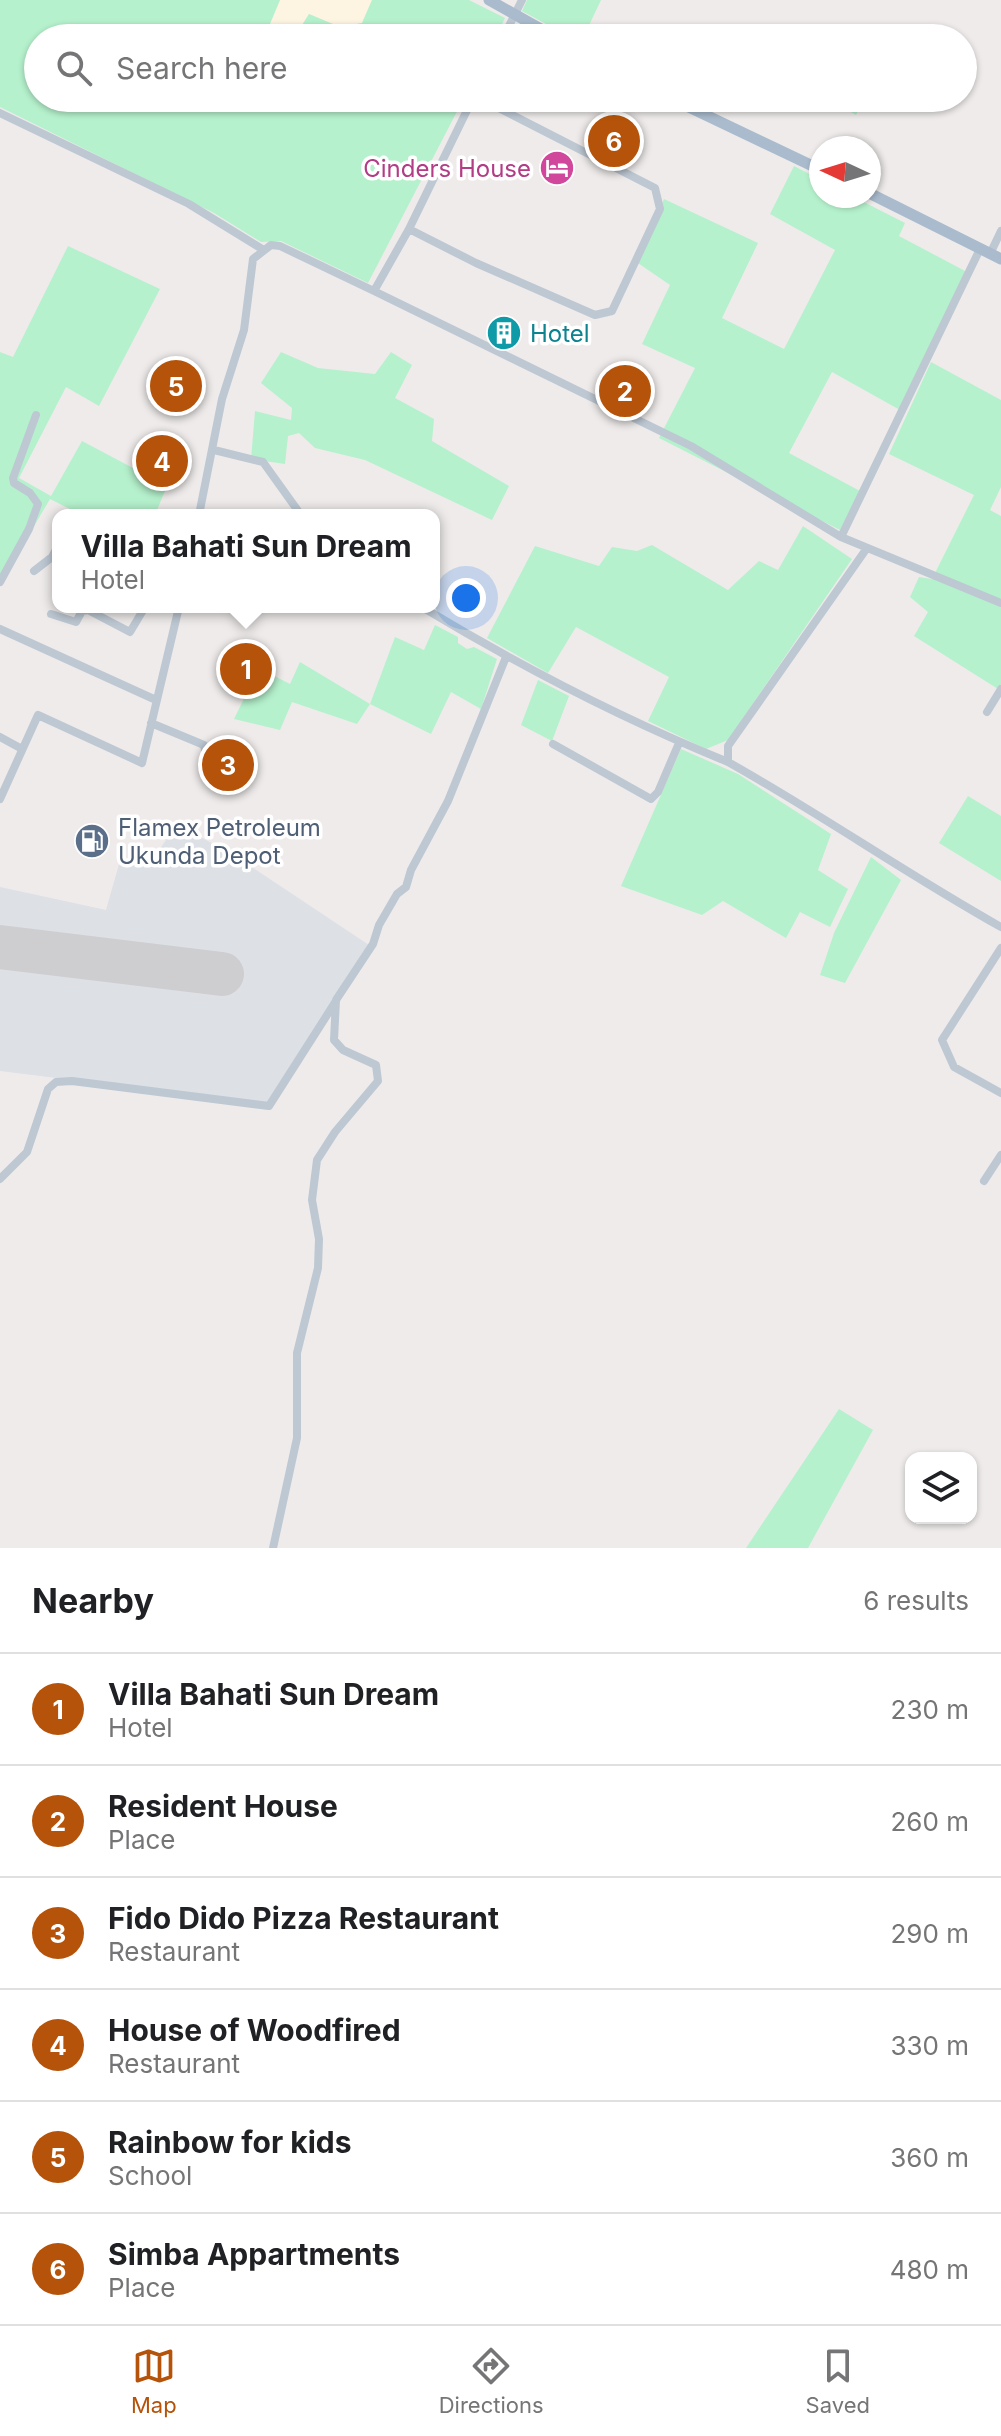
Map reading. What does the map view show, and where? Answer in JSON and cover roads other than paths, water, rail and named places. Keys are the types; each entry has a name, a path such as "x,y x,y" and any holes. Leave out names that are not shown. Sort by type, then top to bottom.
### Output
{"main road":[{"path":"489,0 533,24"},
{"path":"699,112 809,164"},
{"path":"881,199 990,254"}],"street":[{"path":"510,24 522,0"},
{"path":"374,291 469,112"},
{"path":"409,229 595,315 612,311 660,209 655,188 504,112"},
{"path":"0,113 189,204 262,249 280,246 691,446 841,537 1001,603"},
{"path":"841,537 1001,231"},
{"path":"200,509 226,382 244,330 250,267 262,249"},
{"path":"0,582 29,529 38,504 30,493 14,483 13,478 36,415"},
{"path":"214,450 263,462 297,509"},
{"path":"728,762 728,746 867,548"},
{"path":"34,571 52,557"},
{"path":"51,614 76,622 81,613"},
{"path":"94,613 130,632 141,613"},
{"path":"0,799 36,717 40,715 142,763 178,613"},
{"path":"432,613 506,657 679,743 728,762 792,798 945,897 1001,927"},
{"path":"0,629 156,700"},
{"path":"0,1179 27,1152 48,1089 56,1082 72,1081 269,1106 373,944 379,925 397,894 406,887 411,870 448,801 506,657"},
{"path":"987,712 1001,689"},
{"path":"151,723 204,745 206,755 223,763"},
{"path":"0,737 22,749"},
{"path":"553,744 651,799 658,792 679,743"},
{"path":"706,753 728,746"},
{"path":"1001,948 942,1040 954,1067 1001,1093"},
{"path":"273,1548 297,1438 297,1353 318,1268 319,1239 312,1200 317,1160 335,1132 378,1081 376,1065 343,1050 334,1040 336,1000"},
{"path":"984,1181 1001,1155"}],"place":[{"name":"Simba Appartments","path":"614,141"},
{"name":"Cinders House","path":"557,168"},
{"name":"Hotel","path":"504,333"},
{"name":"Rainbow for kids","path":"176,386"},
{"name":"Resident House","path":"625,391"},
{"name":"House of Woodfired","path":"162,461"},
{"name":"Villa Bahati Sun Dream","path":"246,669"},
{"name":"Fido Dido Pizza Restaurant","path":"228,765"},
{"name":"Flamex Petroleum Ukunda Depot","path":"92,841"}]}
